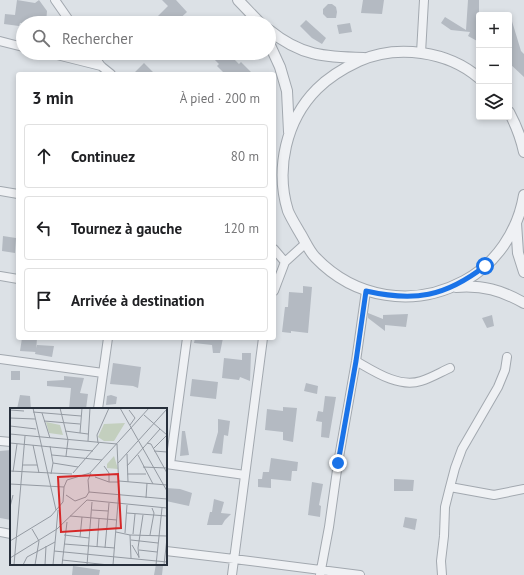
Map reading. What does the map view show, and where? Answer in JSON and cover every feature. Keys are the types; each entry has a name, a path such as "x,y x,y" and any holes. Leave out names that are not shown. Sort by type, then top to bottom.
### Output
{"street":[{"path":"55,0 66,16"},
{"path":"238,0 253,16"},
{"path":"421,53 424,0"},
{"path":"276,36 282,41 316,55 366,58"},
{"path":"0,41 16,45"},
{"path":"476,75 447,59 421,53 393,52 366,58 341,70 317,89 299,113 289,135 285,151 283,172 284,192 288,212 314,257 338,277 366,291 387,296 409,297 431,294 452,287 471,277 485,266 497,254 507,240 516,223 524,201"},
{"path":"276,58 280,66 286,91 289,135"},
{"path":"77,60 101,66"},
{"path":"97,60 101,66 108,72"},
{"path":"512,117 523,140 524,152"},
{"path":"0,191 16,194"},
{"path":"516,223 518,253 524,272"},
{"path":"276,286 285,262 306,243"},
{"path":"276,251 285,262"},
{"path":"0,276 16,279"},
{"path":"452,287 481,287 497,290 524,303"},
{"path":"321,573 366,291"},
{"path":"98,408 108,340"},
{"path":"187,340 168,464 245,475"},
{"path":"232,575 263,340"},
{"path":"442,575 441,560 444,536 445,506 455,468 462,449 498,387 505,370 507,357"},
{"path":"0,359 103,373"},
{"path":"356,361 376,372 407,383 421,381 450,368"},
{"path":"0,441 10,442"},
{"path":"450,487 494,495 524,489"},
{"path":"0,532 10,534"},
{"path":"167,551 234,558 321,573 360,575"}],"building":[{"path":"17,0 35,3 39,0 47,11 47,16 16,16 16,26 4,24 5,14 15,15"},
{"path":"162,0 176,0 187,12 183,16 158,16 168,6"},
{"path":"363,0 384,0 382,14 361,13"},
{"path":"468,0 479,0 479,12 476,12 476,40 468,36 470,32 451,30 441,23 445,17 466,30"},
{"path":"328,4 332,4 336,7 336,18 327,18 323,14 323,9"},
{"path":"306,20 326,38 322,44 312,38 300,26"},
{"path":"512,21 521,51 524,54 524,77 512,66"},
{"path":"350,23 352,32 339,34 337,25"},
{"path":"215,60 235,60 239,64 241,62 251,72 223,72 217,66 219,64"},
{"path":"144,63 153,72 135,72"},
{"path":"3,236 16,238 15,253 2,251"},
{"path":"303,286 312,287 308,333 291,331 291,333 282,332 285,307 288,307 289,292 303,293"},
{"path":"368,313 383,319 383,315 408,314 406,327 385,325 385,331 368,318"},
{"path":"492,315 494,326 487,328 482,318"},
{"path":"22,340 37,340 36,352 20,351"},
{"path":"195,340 223,340 220,353 213,353 212,345 194,343"},
{"path":"37,345 54,346 52,357 35,354"},
{"path":"242,353 251,353 250,381 240,377 239,380 222,378 224,358 242,360"},
{"path":"113,363 141,367 138,388 133,386 110,384"},
{"path":"11,371 20,371 20,380 11,380"},
{"path":"64,376 84,378 80,393 88,394 86,408 69,408 71,388 47,386 47,381 64,380"},
{"path":"192,379 218,382 216,399 190,396"},
{"path":"306,383 318,386 317,394 304,391"},
{"path":"20,395 30,396 31,408 17,408"},
{"path":"111,395 117,397 116,404 106,405 107,396"},
{"path":"325,396 336,397 329,438 321,437 322,422 316,421 318,411 323,412"},
{"path":"283,407 297,408 293,442 283,440 283,432 265,430 267,409 283,411"},
{"path":"218,419 230,421 228,436 224,435 222,454 212,453 218,432"},
{"path":"182,431 185,431 189,455 180,456"},
{"path":"10,450 10,520 0,518 0,451"},
{"path":"271,458 298,462 297,471 292,471 291,481 271,479 271,488 258,487 258,479 262,479 263,472 269,472"},
{"path":"394,479 414,480 413,491 394,491"},
{"path":"312,482 323,484 319,505 321,506 320,517 308,515"},
{"path":"167,488 180,489 192,493 189,506 167,501"},
{"path":"214,499 224,502 221,513 231,514 222,525 207,525 210,512 212,512"},
{"path":"405,517 417,519 415,530 403,527"},
{"path":"156,565 163,566 162,575 154,575"},
{"path":"73,566 100,570 99,575 72,575"}],"route":[{"path":"338,463 356,361 366,291 387,296 409,297 431,294 452,287 471,277 485,266"}]}
